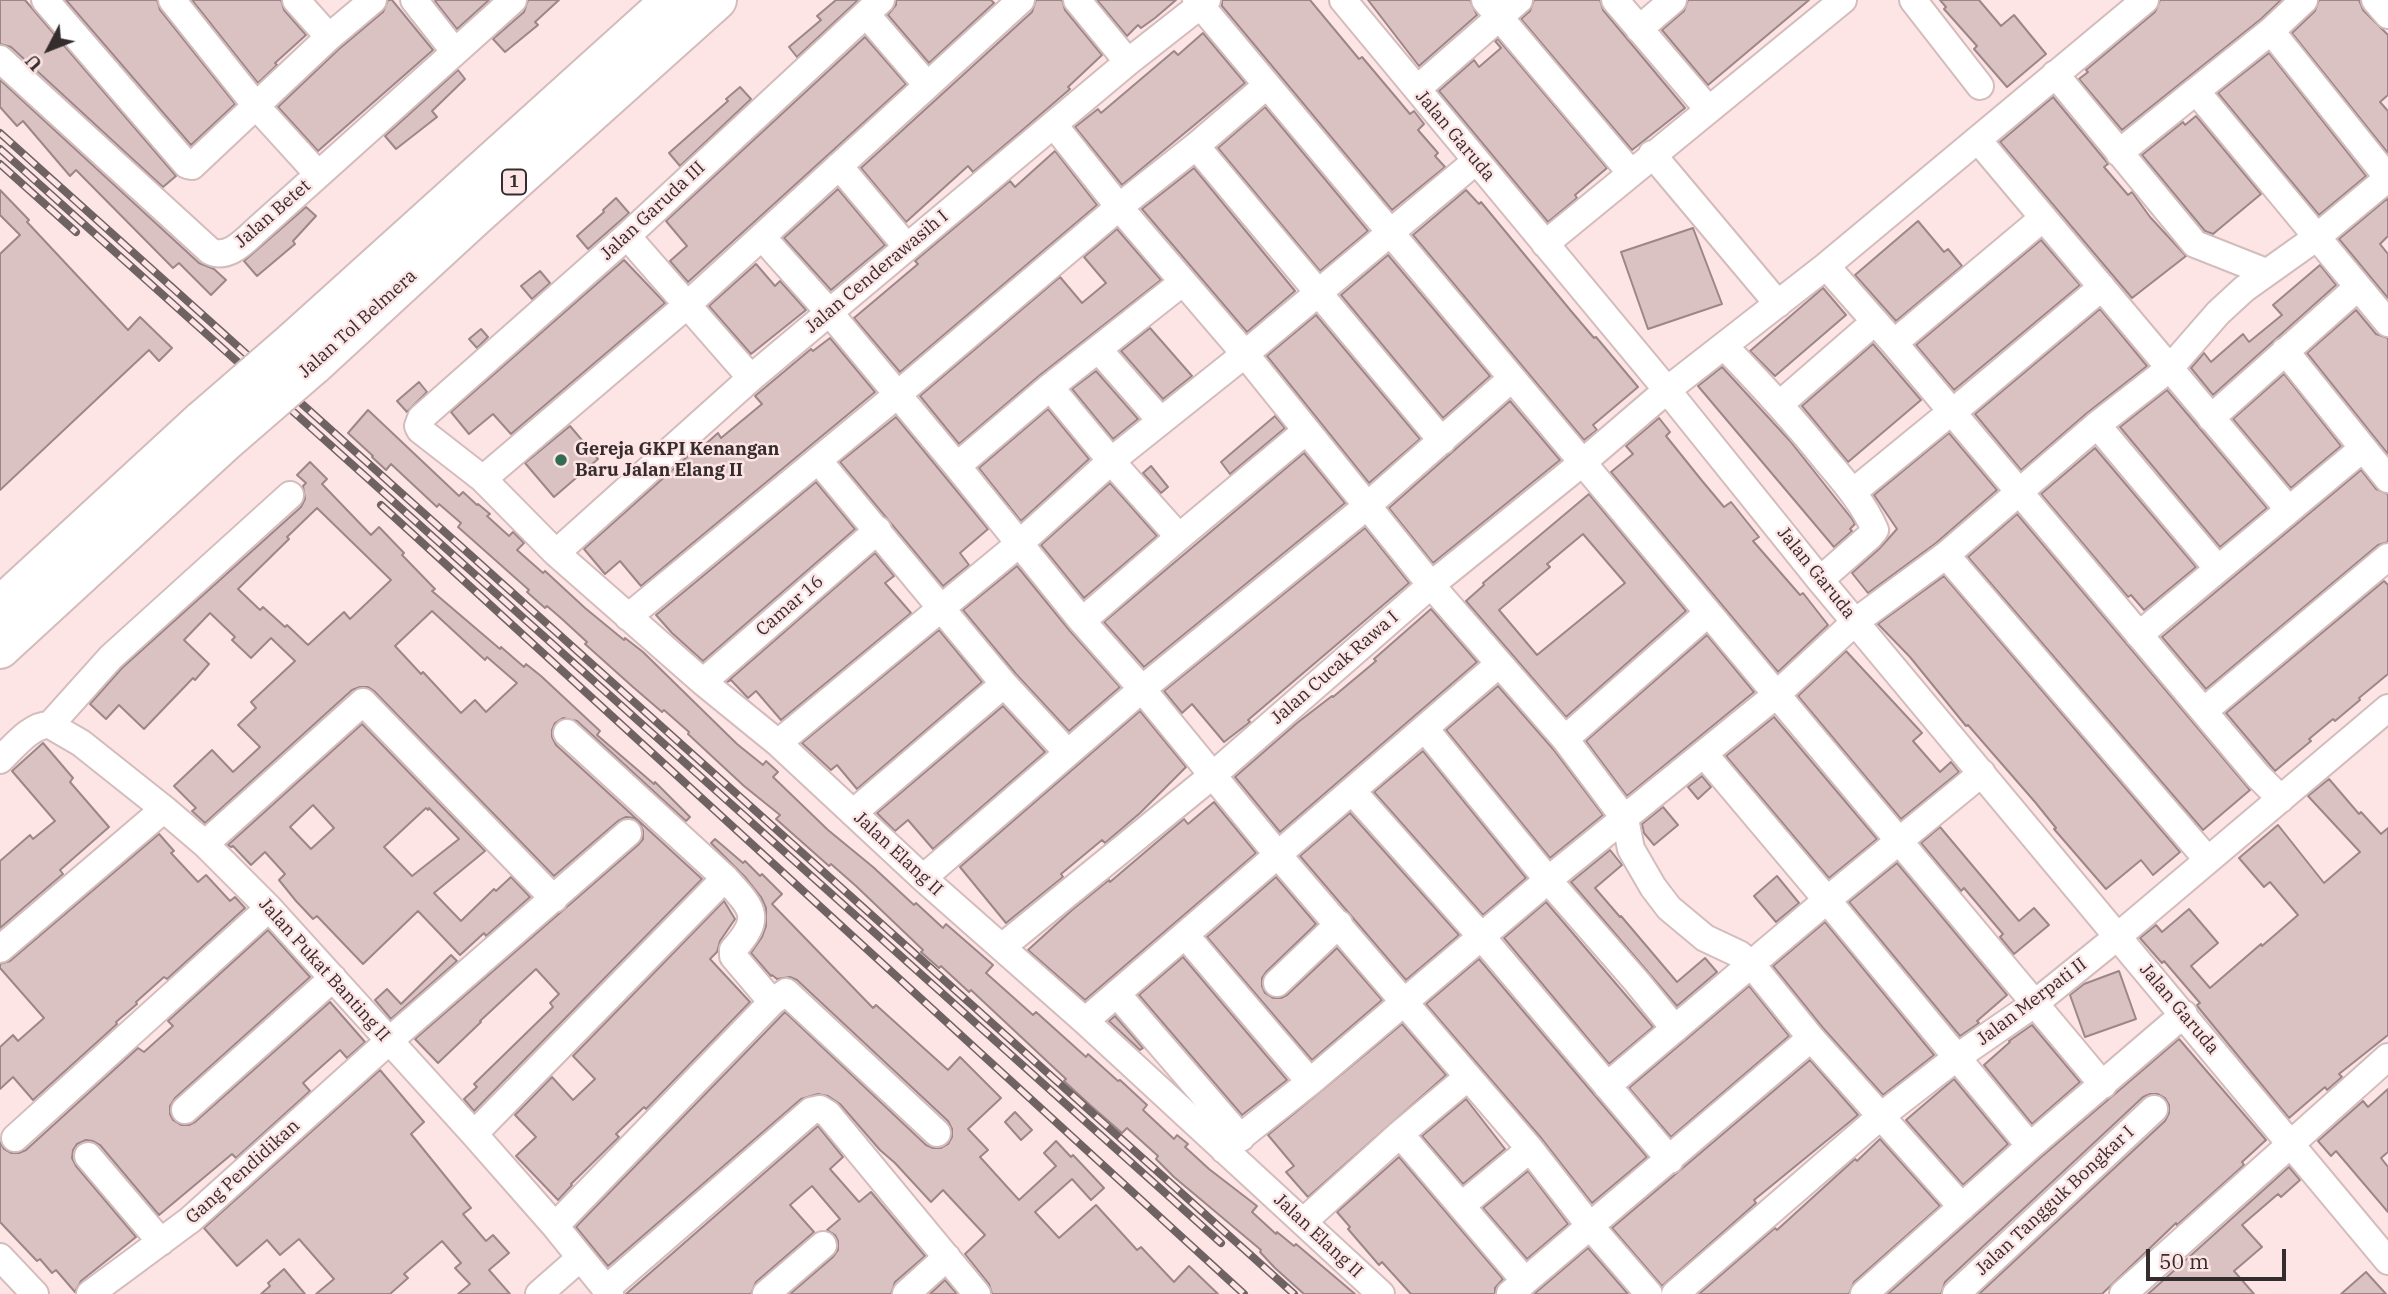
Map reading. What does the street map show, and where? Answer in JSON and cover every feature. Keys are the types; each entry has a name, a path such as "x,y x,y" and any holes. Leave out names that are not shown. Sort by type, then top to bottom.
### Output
{"highway":[{"name":"Jalan Tol Belmera","path":"0,606 213,432 302,354 671,0"},
{"name":"Jalan Tol Belmera","path":"302,354 475,216 717,0"},
{"name":"Jalan Tol Belmera","path":"0,649 213,432"}],"street":[{"path":"172,0 257,107 318,174"},
{"path":"296,0 329,37"},
{"path":"47,1 187,165 196,164 329,37 373,0"},
{"path":"415,0 455,52"},
{"name":"Jalan Betet","path":"0,59 216,254 226,254 513,0"},
{"path":"482,480 686,306 1021,0"},
{"path":"1077,0 1128,62"},
{"name":"Jalan Garuda","path":"1343,0 1667,390 1820,580 2388,1261"},
{"path":"1615,0 1708,109"},
{"path":"1639,29 1673,0"},
{"path":"1545,244 1843,0"},
{"path":"1913,0 1980,86"},
{"path":"2119,153 2271,31 2304,0"},
{"path":"2375,0 2388,15"},
{"path":"1201,2 1510,379 2103,1085"},
{"name":"Jalan Cenderawasih I","path":"556,553 751,378 1201,2"},
{"path":"1417,89 1501,5 1631,173"},
{"name":"Jalan Cucak Rawa I","path":"1002,947 1213,775 1431,585 1582,463 1667,390 1826,266 1978,140 2130,5"},
{"path":"874,7 927,85"},
{"name":"Jalan Garuda III","path":"421,418 627,236 874,7"},
{"path":"1117,994 1232,1144 1310,1083 1480,935 1776,695 1855,622 1946,555 2097,425 2170,368 2218,313 2266,272 2317,237 2388,178 2271,31"},
{"path":"2054,74 2196,244 2266,272"},
{"path":"628,617 897,396 1267,85"},
{"path":"2196,91 2388,323"},
{"path":"1054,125 1119,207 1245,354 1431,585 1565,739 1625,819 1631,849 1669,908 1705,938 1738,954 1752,965 1811,1038 1962,1207"},
{"path":"1978,140 2289,510"},
{"path":"1196,146 1441,441"},
{"path":"1652,155 1778,304"},
{"path":"778,743 1020,543 1111,461 1245,354 1476,161"},
{"path":"839,166 907,247"},
{"path":"1894,343 2043,218"},
{"path":"627,236 751,378"},
{"path":"762,237 829,312 1082,621 1530,1149 1590,1226 1649,1294"},
{"path":"1826,266 1894,343 1947,416 2018,492 2281,799"},
{"path":"957,466 1050,387 1183,282"},
{"path":"1853,492 2102,287"},
{"path":"2211,418 2358,287"},
{"path":"1780,404 1864,331"},
{"path":"1725,347 1780,404 1853,492 1875,530 1820,580"},
{"path":"1098,349 1161,421"},
{"path":"2286,351 2388,480"},
{"path":"923,878 1142,689 1367,506 1510,379"},
{"path":"1050,387 1179,537"},
{"name":"Jalan Elang II","path":"421,418 418,426 422,434 482,480 556,553 628,617 778,743 923,878 1085,1021 1232,1144 1303,1222 1381,1294"},
{"path":"2097,425 2218,569"},
{"path":"1082,621 1306,431"},
{"path":"2139,635 2362,449"},
{"path":"818,460 1004,684 1068,752"},
{"path":"0,760 35,729 50,725 111,657 290,495"},
{"name":"Camar 16","path":"703,682 878,530"},
{"path":"1946,555 2207,859"},
{"path":"2204,711 2388,557"},
{"path":"1565,739 1708,613"},
{"path":"1085,1021 1500,664"},
{"path":"853,813 1004,684"},
{"path":"205,844 363,702 554,899"},
{"name":"Jalan Merpati II","path":"1675,1294 1881,1116 1956,1058 2034,1004 2388,708"},
{"name":"Jalan Pukat Banting II","path":"50,725 82,743 164,809 205,844 269,908 474,1134 608,1291"},
{"path":"1426,730 1548,880 1675,1029"},
{"path":"567,733 725,878 744,901 752,918 750,928 733,950 733,956 772,1002"},
{"path":"1703,754 2030,1146"},
{"path":"1606,1086 1982,773"},
{"path":"1353,792 1480,935 1670,1160"},
{"path":"0,949 164,809"},
{"name":"Gang Pendidikan","path":"90,1294 190,1220 389,1041 628,834"},
{"path":"474,1134 725,878"},
{"path":"15,1138 269,908"},
{"path":"1277,982 1339,924"},
{"path":"1186,936 1310,1083"},
{"path":"185,1110 333,978"},
{"path":"555,1226 772,1002 788,992 937,1133"},
{"path":"1864,1294 2184,1014"},
{"path":"1400,1134 1461,1206 1518,1288 1811,1038"},
{"path":"2127,1293 2386,1063"},
{"path":"1303,1222 1468,1077"},
{"name":"Jalan Tangguk Bongkar I","path":"1956,1294 2154,1108"},
{"path":"608,1291 816,1109 820,1109 828,1114 977,1294"},
{"path":"1461,1206 1530,1149"},
{"path":"88,1156 161,1242"},
{"path":"766,1294 823,1245"},
{"path":"0,1257 35,1294"},
{"path":"906,1294 947,1257"},
{"path":"539,1294 580,1258"}],"building":[{"path":"0,0 25,0 176,176 163,187 11,47 0,44"},
{"path":"66,0 157,0 160,10 235,104 191,145"},
{"path":"192,0 281,0 284,10 306,35 275,63 277,65 258,83"},
{"path":"388,0 392,0 433,50 318,151 278,107 383,12"},
{"path":"489,0 457,29 435,1"},
{"path":"528,0 559,0 535,22 538,25 505,52 493,39 524,12"},
{"path":"836,0 858,0 797,57 789,47 821,20 817,16"},
{"path":"896,0 991,0 994,3 929,63 888,15 896,5"},
{"path":"1036,0 1062,0 1065,10 1102,55 1068,87 1070,89 1019,133 973,172 968,166 906,222 861,168 1032,12"},
{"path":"1097,0 1176,0 1141,28 1138,25 1127,36"},
{"path":"1222,0 1310,0 1410,114 1414,111 1424,124 1418,130 1438,153 1435,156 1445,167 1392,210 1222,6"},
{"path":"1368,0 1470,0 1477,15 1419,66"},
{"path":"1534,0 1600,0 1603,10 1685,108 1632,150 1521,19 1530,11"},
{"path":"1688,0 1809,0 1708,85 1662,30 1684,11"},
{"path":"1940,0 1979,0 2001,26 2014,15 2046,54 2007,87 1974,49 1977,46 1944,9 1946,7"},
{"path":"2160,0 2281,0 2122,130 2079,79 2088,72 2086,70 2155,12"},
{"path":"2319,0 2359,0 2363,10 2388,35 2388,95 2380,102 2388,111 2388,153 2292,33 2315,11"},
{"path":"1203,33 1245,83 1122,185 1075,127 1098,109 1101,113 1174,51 1178,55"},
{"path":"865,37 906,84 688,282 670,261 687,246 666,221"},
{"path":"1498,39 1607,168 1548,222 1439,91 1474,60 1479,67 1501,48 1495,41"},
{"path":"2269,53 2366,176 2319,215 2218,93"},
{"path":"458,70 465,79 432,111 437,117 396,149 385,136"},
{"path":"0,80 199,263 214,269 226,280 211,295 179,263 173,268 76,170 70,176 23,121 17,126 0,107"},
{"path":"740,87 751,99 680,166 669,153"},
{"path":"2053,97 2108,164 2104,167 2128,195 2132,192 2150,217 2186,256 2132,298 2000,142"},
{"path":"1265,107 1368,231 1320,271 1218,148"},
{"path":"2196,116 2261,194 2213,234 2205,231 2142,155 2183,122 2185,125"},
{"path":"1055,151 1097,205 900,372 854,318 918,264 915,261 1010,181 1015,187"},
{"path":"1194,168 1295,291 1247,332 1142,209"},
{"path":"838,189 885,245 831,290 784,238"},
{"path":"0,190 128,330 140,317 172,348 159,361 149,350 0,490 0,254 20,235 0,215"},
{"path":"1466,190 1479,204 1481,202 1638,387 1593,425 1597,430 1584,440 1413,235"},
{"path":"616,198 629,213 588,249 577,236"},
{"path":"2388,198 2388,236 2380,244 2388,254 2388,298 2339,239"},
{"path":"306,207 316,216 293,241 295,244 257,276 244,261"},
{"path":"1918,221 1944,252 1948,249 1962,266 1896,321 1855,275"},
{"path":"1693,228 1722,304 1648,329 1621,252"},
{"path":"1117,229 1161,280 1040,375 959,444 920,396 1060,277 1082,303 1106,283 1084,257"},
{"path":"2041,240 2080,285 1954,390 1916,345"},
{"path":"1388,255 1490,376 1443,418 1341,295"},
{"path":"624,260 665,303 511,434 493,414 469,434 451,412"},
{"path":"756,264 775,286 780,281 806,310 751,354 709,306"},
{"path":"2320,265 2336,285 2213,395 2191,368 2204,353 2211,362 2243,334 2249,342 2282,315 2273,305"},
{"path":"540,271 550,283 532,299 521,286"},
{"path":"1823,288 1846,315 1775,376 1750,351"},
{"path":"2100,309 2147,366 2021,470 1975,414"},
{"path":"2356,310 2376,334 2388,338 2388,454 2307,353"},
{"path":"1316,315 1420,439 1369,483 1267,356"},
{"path":"1150,328 1192,376 1163,399 1121,351"},
{"path":"481,329 488,337 477,348 469,339"},
{"path":"830,338 875,392 641,586 620,561 605,574 584,549 698,447 700,449 718,433 721,438 762,404 755,396 811,349 813,351"},
{"path":"1873,344 1921,400 1848,462 1802,406"},
{"path":"1722,367 1790,441 1852,519 1855,524 1850,529 1852,531 1834,547 1698,386"},
{"path":"1096,371 1138,419 1113,439 1072,389"},
{"path":"2284,374 2341,446 2291,488 2233,419"},
{"path":"419,382 427,392 407,412 397,401"},
{"path":"2167,390 2267,508 2220,547 2120,427"},
{"path":"1510,401 1560,460 1433,563 1389,508"},
{"path":"1048,409 1089,459 1021,521 979,468"},
{"path":"368,410 459,496 463,492 478,504 509,536 513,532 524,543 517,550 543,573 545,571 585,608 643,652 737,744 763,765 766,761 778,772 773,777 828,830 914,905 916,903 943,928 946,924 993,965 986,973 1033,1015 1036,1012 1086,1057 1088,1054 1120,1080 1147,1105 1143,1110 1174,1139 1177,1135 1188,1144 1185,1147 1209,1169 1257,1206 1252,1212 1276,1234 1277,1232 1294,1246 1296,1244 1355,1294 1304,1294 1275,1268 1261,1250 1174,1177 1156,1159 1158,1156 1127,1128 1122,1133 1090,1105 971,990 969,992 941,966 939,968 856,886 776,819 780,815 744,786 688,734 689,732 633,687 585,644 587,642 562,619 527,592 529,590 458,527 461,523 439,504 437,507 391,464 386,470 372,457 348,433"},
{"path":"1275,416 1285,428 1230,474 1221,462"},
{"path":"896,417 988,529 960,553 969,565 943,586 840,462"},
{"path":"1659,418 1670,432 1666,436 1703,482 1724,507 1731,502 1759,537 1753,541 1800,595 1803,593 1828,625 1778,672 1611,472 1633,454 1626,446"},
{"name":"Gereja GKPI Kenangan Baru Jalan Elang II","path":"570,426 598,459 554,497 525,463"},
{"path":"1949,433 1997,490 1936,543 1868,593 1852,573 1897,529 1874,495"},
{"path":"2095,448 2196,567 2144,610 2131,595 2128,597 2041,494"},
{"path":"1304,453 1345,503 1144,667 1104,622"},
{"path":"310,462 327,479 322,484 371,535 379,527 435,589 432,591 500,649 501,647 524,667 526,664 541,676 600,731 597,735 654,784 655,782 690,817 686,821 577,721 563,718 555,723 552,737 556,745 702,879 474,1111 464,1099 477,1087 474,1084 553,1007 550,1003 559,994 536,969 438,1063 415,1039 638,845 643,839 639,822 626,817 618,821 554,876 374,691 368,687 360,687 352,690 205,823 192,811 196,808 174,786 212,750 233,772 260,747 238,725 256,708 251,702 295,661 271,638 251,658 232,640 235,637 210,613 184,640 209,664 144,729 119,705 106,719 90,704 122,668 301,507 305,499 303,486 306,483 297,475","holes":["317,508 391,580 350,619 344,612 308,645 263,607 260,610 238,589","432,611 485,660 487,657 517,683 486,712 475,700 461,713 395,646"]},
{"path":"1151,466 1168,487 1161,493 1143,473"},
{"path":"2361,470 2376,489 2388,494 2388,542 2378,545 2206,689 2162,637"},
{"path":"816,482 855,529 703,661 656,615"},
{"path":"1110,483 1157,536 1084,598 1041,545"},
{"path":"1589,494 1686,611 1566,717 1466,601 1484,585 1483,583","holes":["1583,534 1625,583 1537,655 1499,610 1550,567 1547,564"]},
{"path":"2017,514 2250,790 2203,830 1968,557"},
{"path":"1365,528 1409,583 1224,742 1192,704 1182,713 1164,691"},
{"path":"875,553 894,576 885,583 911,613 781,720 756,691 748,698 731,680 727,682"},
{"path":"1017,566 1120,687 1069,731 1016,674 963,610"},
{"path":"1944,576 2180,852 2153,875 2141,860 2106,889 2054,829 2056,828 2035,802 1968,725 1966,726 1910,657 1878,624"},
{"path":"2384,581 2388,585 2388,674 2335,721 2333,719 2309,739 2311,741 2275,771 2226,713"},
{"path":"1431,609 1477,662 1280,832 1235,777 1297,723 1376,661 1374,659"},
{"path":"939,630 982,682 857,789 837,765 831,770 802,743"},
{"path":"1707,635 1754,692 1627,796 1586,741"},
{"path":"1846,651 1922,733 1913,741 1940,772 1951,762 1959,772 1901,819 1798,696"},
{"path":"1498,686 1553,749 1603,815 1550,858 1446,730"},
{"path":"1003,706 1045,752 933,849 908,820 895,831 877,813"},
{"path":"1140,711 1186,767 1140,813 1105,843 1102,840 1061,874 1063,877 1006,923 960,867"},
{"path":"1774,717 1877,839 1829,878 1726,756"},
{"path":"362,724 485,851 434,893 461,921 494,889 496,891 511,877 530,897 460,955 418,911 363,964 317,916 313,919 296,901 279,880 285,874 265,852 251,865 233,846 228,845","holes":["313,805 334,828 311,849 290,827","426,808 459,839 412,876 384,847"]},
{"path":"43,743 73,778 70,782 109,827 60,870 63,874 0,928 0,861 30,835 33,839 55,821 12,771"},
{"path":"1423,751 1526,878 1483,915 1374,792"},
{"path":"1702,776 1711,787 1698,799 1688,787"},
{"path":"2329,779 2359,814 2361,812 2381,834 2388,828 2388,1035 2339,1074 2342,1077 2327,1090 2325,1087 2289,1118 2198,1007 2200,1003 2140,938 2156,925 2162,932 2189,909 2218,943 2191,966 2210,988 2261,944 2262,946 2298,915 2270,882 2264,887 2239,858 2278,825 2324,883 2360,852 2308,796"},
{"path":"1214,802 1256,853 1085,1000 1028,950 1072,910 1109,880 1110,882 1184,819 1188,824"},
{"path":"1663,807 1678,825 1654,845 1644,833 1642,824"},
{"path":"1350,813 1459,935 1406,980 1300,856"},
{"path":"1940,827 2019,921 2034,908 2049,925 2014,954 2000,937 2003,934 1964,888 1961,891 1921,843"},
{"path":"159,834 174,851 171,853 198,882 206,875 230,901 235,897 245,908 167,979 164,977 136,1002 117,1024 33,1100 13,1077 0,1089 0,1047 13,1035 18,1041 44,1018 0,968 0,964 10,961"},
{"path":"715,839 760,876 762,874 782,894 772,904 873,1008 876,1005 948,1070 960,1057 1001,1098 968,1129 988,1150 980,1157 1019,1200 1056,1166 1044,1153 1056,1141 1104,1188 1091,1200 1072,1179 1035,1212 1059,1238 1096,1205 1137,1250 1141,1247 1174,1282 1189,1266 1218,1294 992,1294 989,1284 965,1254 985,1235 943,1190 931,1202 840,1104 828,1096 818,1094 801,1099 608,1266 576,1227 785,1012 926,1145 941,1148 948,1144 952,1137 948,1121 797,980 771,976 751,953 766,926 766,908 746,878 711,843"},
{"path":"1610,850 1622,865 1595,888 1677,982 1705,958 1717,972 1677,1006 1571,882"},
{"path":"1897,863 2007,995 1977,1021 1979,1023 1960,1036 1849,902"},
{"path":"1777,876 1799,903 1776,922 1754,896"},
{"path":"1276,877 1316,924 1266,972 1262,978 1265,993 1273,998 1287,995 1337,948 1382,1000 1312,1060 1207,937"},
{"path":"724,901 735,919 720,941 717,952 710,959 750,1002 646,1109 644,1107 616,1134 619,1137 558,1200 516,1156 536,1137 515,1115 552,1077 573,1100 595,1079 573,1056"},
{"path":"1546,902 1653,1027 1609,1064 1504,938"},
{"path":"1825,922 1934,1055 1883,1095 1823,1028 1773,966"},
{"path":"268,930 310,977 175,1098 170,1106 173,1120 181,1125 195,1122 330,1002 365,1042 347,1058 340,1050 303,1083 310,1091 236,1158 232,1154 159,1215 100,1145 86,1140 77,1144 72,1158 76,1166 136,1237 81,1281 75,1292 56,1270 52,1273 40,1259 37,1261 0,1222 0,1142 4,1149 11,1153 26,1150 138,1048 144,1052 173,1026 168,1021"},
{"path":"451,955 457,961 391,1019 375,1000 387,989 401,1004"},
{"path":"1183,957 1287,1080 1242,1115 1139,995"},
{"path":"1479,959 1647,1157 1592,1203 1542,1139 1426,1004"},
{"path":"2119,971 2136,1019 2085,1037 2070,995 2084,984"},
{"path":"1749,986 1789,1036 1671,1137 1629,1088"},
{"path":"1115,1016 1143,1048 1140,1050 1109,1021"},
{"path":"1402,1024 1446,1075 1308,1197 1286,1172 1294,1166 1268,1135"},
{"path":"2032,1025 2080,1082 2032,1124 1984,1065 2009,1041"},
{"path":"2179,1039 2266,1140 2242,1162 2244,1165 2177,1225 2176,1223 2102,1294 1979,1294 2165,1121 2169,1105 2165,1098 2158,1094 2143,1097 1945,1282 1941,1294 1888,1294 2040,1158"},
{"path":"1810,1060 1858,1115 1754,1200 1756,1203 1662,1286 1612,1228"},
{"path":"380,1070 424,1122 411,1134 471,1208 463,1214 486,1241 493,1235 509,1253 489,1270 510,1294 458,1294 470,1284 455,1268 461,1263 442,1241 404,1274 408,1278 390,1294 316,1294 334,1279 299,1239 280,1255 267,1240 237,1266 204,1228"},
{"path":"1954,1079 2008,1144 1963,1185 1906,1120"},
{"path":"2388,1089 2388,1152 2381,1158 2388,1167 2388,1212 2336,1151 2331,1156 2318,1141 2363,1101 2368,1107"},
{"path":"1466,1099 1505,1149 1463,1184 1422,1136"},
{"path":"1015,1112 1032,1130 1021,1140 1005,1122"},
{"path":"818,1126 843,1157 830,1169 859,1202 871,1192 925,1256 895,1282 891,1294 790,1294 838,1250 835,1235 827,1230 840,1219 812,1186 790,1205 814,1232 756,1282 751,1294 626,1294"},
{"path":"1880,1139 1940,1206 1854,1282 1849,1294 1699,1294 1775,1228 1777,1230"},
{"path":"1399,1157 1503,1279 1495,1288 1495,1294 1411,1294 1382,1262 1379,1265 1348,1229 1350,1227 1337,1212"},
{"path":"2289,1167 2300,1180 2281,1197 2278,1194 2242,1225 2262,1247 2234,1271 2254,1294 2148,1294"},
{"path":"1528,1171 1568,1224 1527,1259 1483,1208"},
{"path":"1588,1248 1628,1294 1534,1294"},
{"path":"284,1269 305,1294 261,1294 270,1286 268,1283"},
{"path":"2366,1272 2386,1294 2341,1294"},
{"path":"945,1280 957,1294 930,1294"}],"railway":[{"path":"0,133 1294,1294"},
{"path":"0,149 1221,1243"},
{"path":"0,164 76,232"},
{"path":"381,505 1244,1294"}],"place":[{"name":"Gereja GKPI Kenangan Baru Jalan Elang II","path":"561,460"}]}
